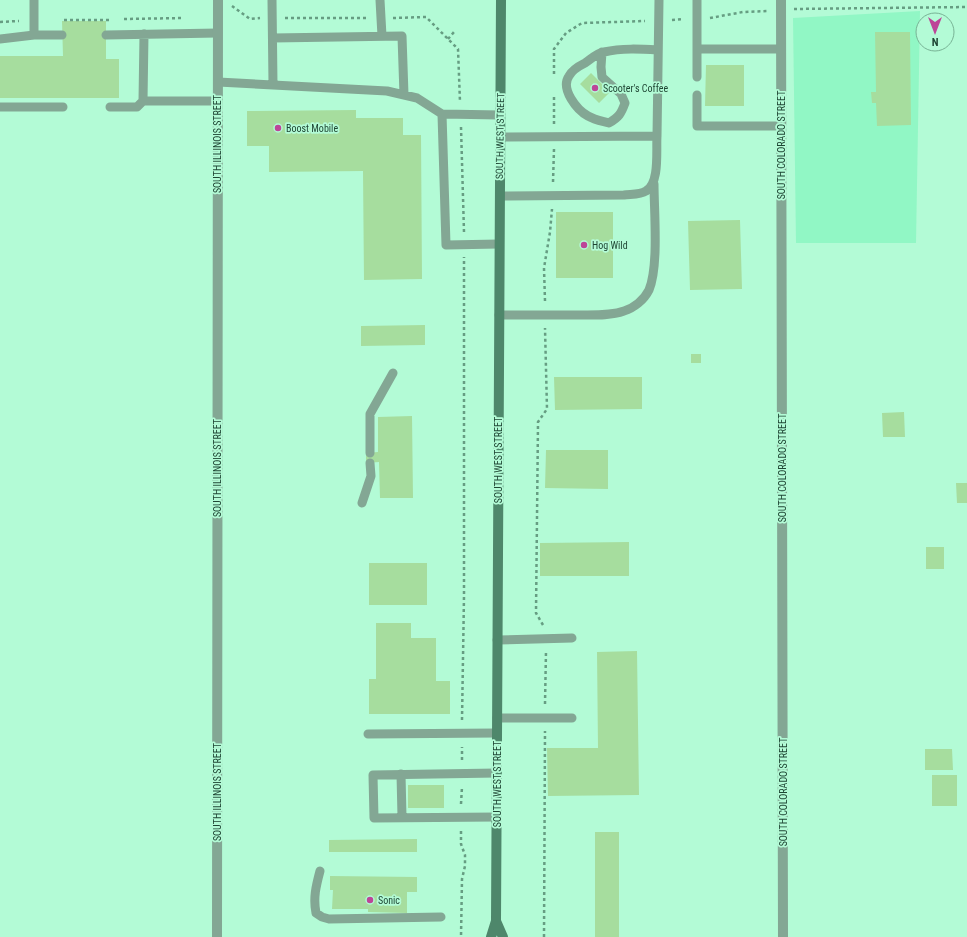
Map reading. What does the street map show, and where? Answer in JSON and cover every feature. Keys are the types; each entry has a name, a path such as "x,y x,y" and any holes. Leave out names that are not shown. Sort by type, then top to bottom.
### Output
{"main road":[{"name":"SOUTH WEST STREET","path":"491,937 496,920 501,0"},
{"name":"SOUTH WEST STREET","path":"496,920 503,937"}],"street":[{"name":"SOUTH ILLINOIS STREET","path":"217,937 218,4"},
{"name":"SOUTH COLORADO STREET","path":"781,5 783,937"}],"lane":[{"path":"34,0 34,35"},
{"path":"272,0 273,84"},
{"path":"380,0 382,36"},
{"path":"499,315 604,314 623,312 635,306 643,299 649,290 654,260 654,184 657,136 659,0"},
{"path":"697,0 697,77"},
{"path":"106,35 218,33"},
{"path":"110,107 137,107 143,101 144,34"},
{"path":"0,39 34,35 62,35"},
{"path":"273,38 402,36 404,95"},
{"path":"602,52 602,77 621,94 625,103 617,118 609,123 587,116 576,105 569,96 566,84 568,77 574,70 602,52 626,48 658,50"},
{"path":"697,49 781,49"},
{"path":"218,82 387,91 417,98 442,114 500,115"},
{"path":"697,95 697,126 781,126"},
{"path":"143,101 217,101"},
{"path":"0,107 62,107"},
{"path":"442,114 446,245 499,244"},
{"path":"500,137 657,136"},
{"path":"500,196 638,194 646,191 654,184"},
{"path":"370,453 370,414 393,373"},
{"path":"362,503 371,476 370,463"},
{"path":"497,640 572,638"},
{"path":"497,718 572,718"},
{"path":"368,734 497,733"},
{"path":"401,774 402,817"},
{"path":"497,774 373,775 374,818 497,817"},
{"path":"320,871 315,889 314,904 316,914 322,918 441,917"}],"path":[{"path":"218,4 233,6 250,19 426,17 458,48 464,245 464,596 461,844 465,855 465,866 462,879 461,937"},
{"path":"554,81 554,49 566,33 582,23 706,19 781,5 967,7"},
{"path":"119,19 187,18"},
{"path":"0,22 111,20"},
{"path":"448,39 454,32"},
{"path":"544,937 546,630 536,613 538,422 547,409 544,268 550,232 554,97"}],"shaded area":[{"path":"920,11 915,12 915,52 919,52 916,243 796,243 793,18"}],"building":[{"path":"62,21 106,21 106,59 119,59 119,98 0,98 0,56 63,56"},
{"path":"875,32 910,32 911,125 877,126 876,103 872,103 871,92 876,92"},
{"path":"706,65 744,65 744,106 705,106"},
{"name":"Scooter's Coffee","path":"591,73 610,92 599,103 580,84"},
{"path":"356,110 356,118 403,118 403,135 421,135 422,279 364,280 363,171 269,172 269,146 247,146 247,111"},
{"name":"Hog Wild","path":"556,212 613,212 613,278 556,278"},
{"path":"740,220 742,289 690,290 688,221"},
{"path":"425,325 425,345 361,346 361,326"},
{"path":"691,354 701,354 701,363 691,363"},
{"path":"554,377 642,377 642,409 555,410"},
{"path":"904,412 905,437 883,437 882,413"},
{"path":"412,416 413,498 380,498 379,462 366,463 366,453 378,452 378,417"},
{"path":"546,450 608,450 608,489 545,488"},
{"path":"956,483 967,483 967,503 957,503"},
{"path":"629,542 629,576 540,576 540,543"},
{"path":"926,547 944,547 944,569 926,569"},
{"path":"369,563 427,563 427,605 369,605"},
{"path":"376,623 411,623 411,638 436,638 436,681 450,681 450,714 369,714 369,679 376,679"},
{"path":"637,651 639,795 548,796 547,748 598,748 597,652"},
{"path":"925,749 952,749 953,770 925,770"},
{"path":"932,775 957,775 957,806 932,806"},
{"path":"408,785 444,785 444,808 408,808"},
{"path":"595,832 619,832 619,937 595,937"},
{"path":"417,839 417,852 329,852 329,840"},
{"name":"Sonic","path":"330,876 417,877 417,892 407,892 407,913 368,912 368,909 332,909 333,890 330,890"}],"place":[{"name":"Scooter's Coffee","path":"595,88"},
{"name":"Boost Mobile","path":"278,128"},
{"name":"Hog Wild","path":"584,245"},
{"name":"Sonic","path":"370,900"}]}
